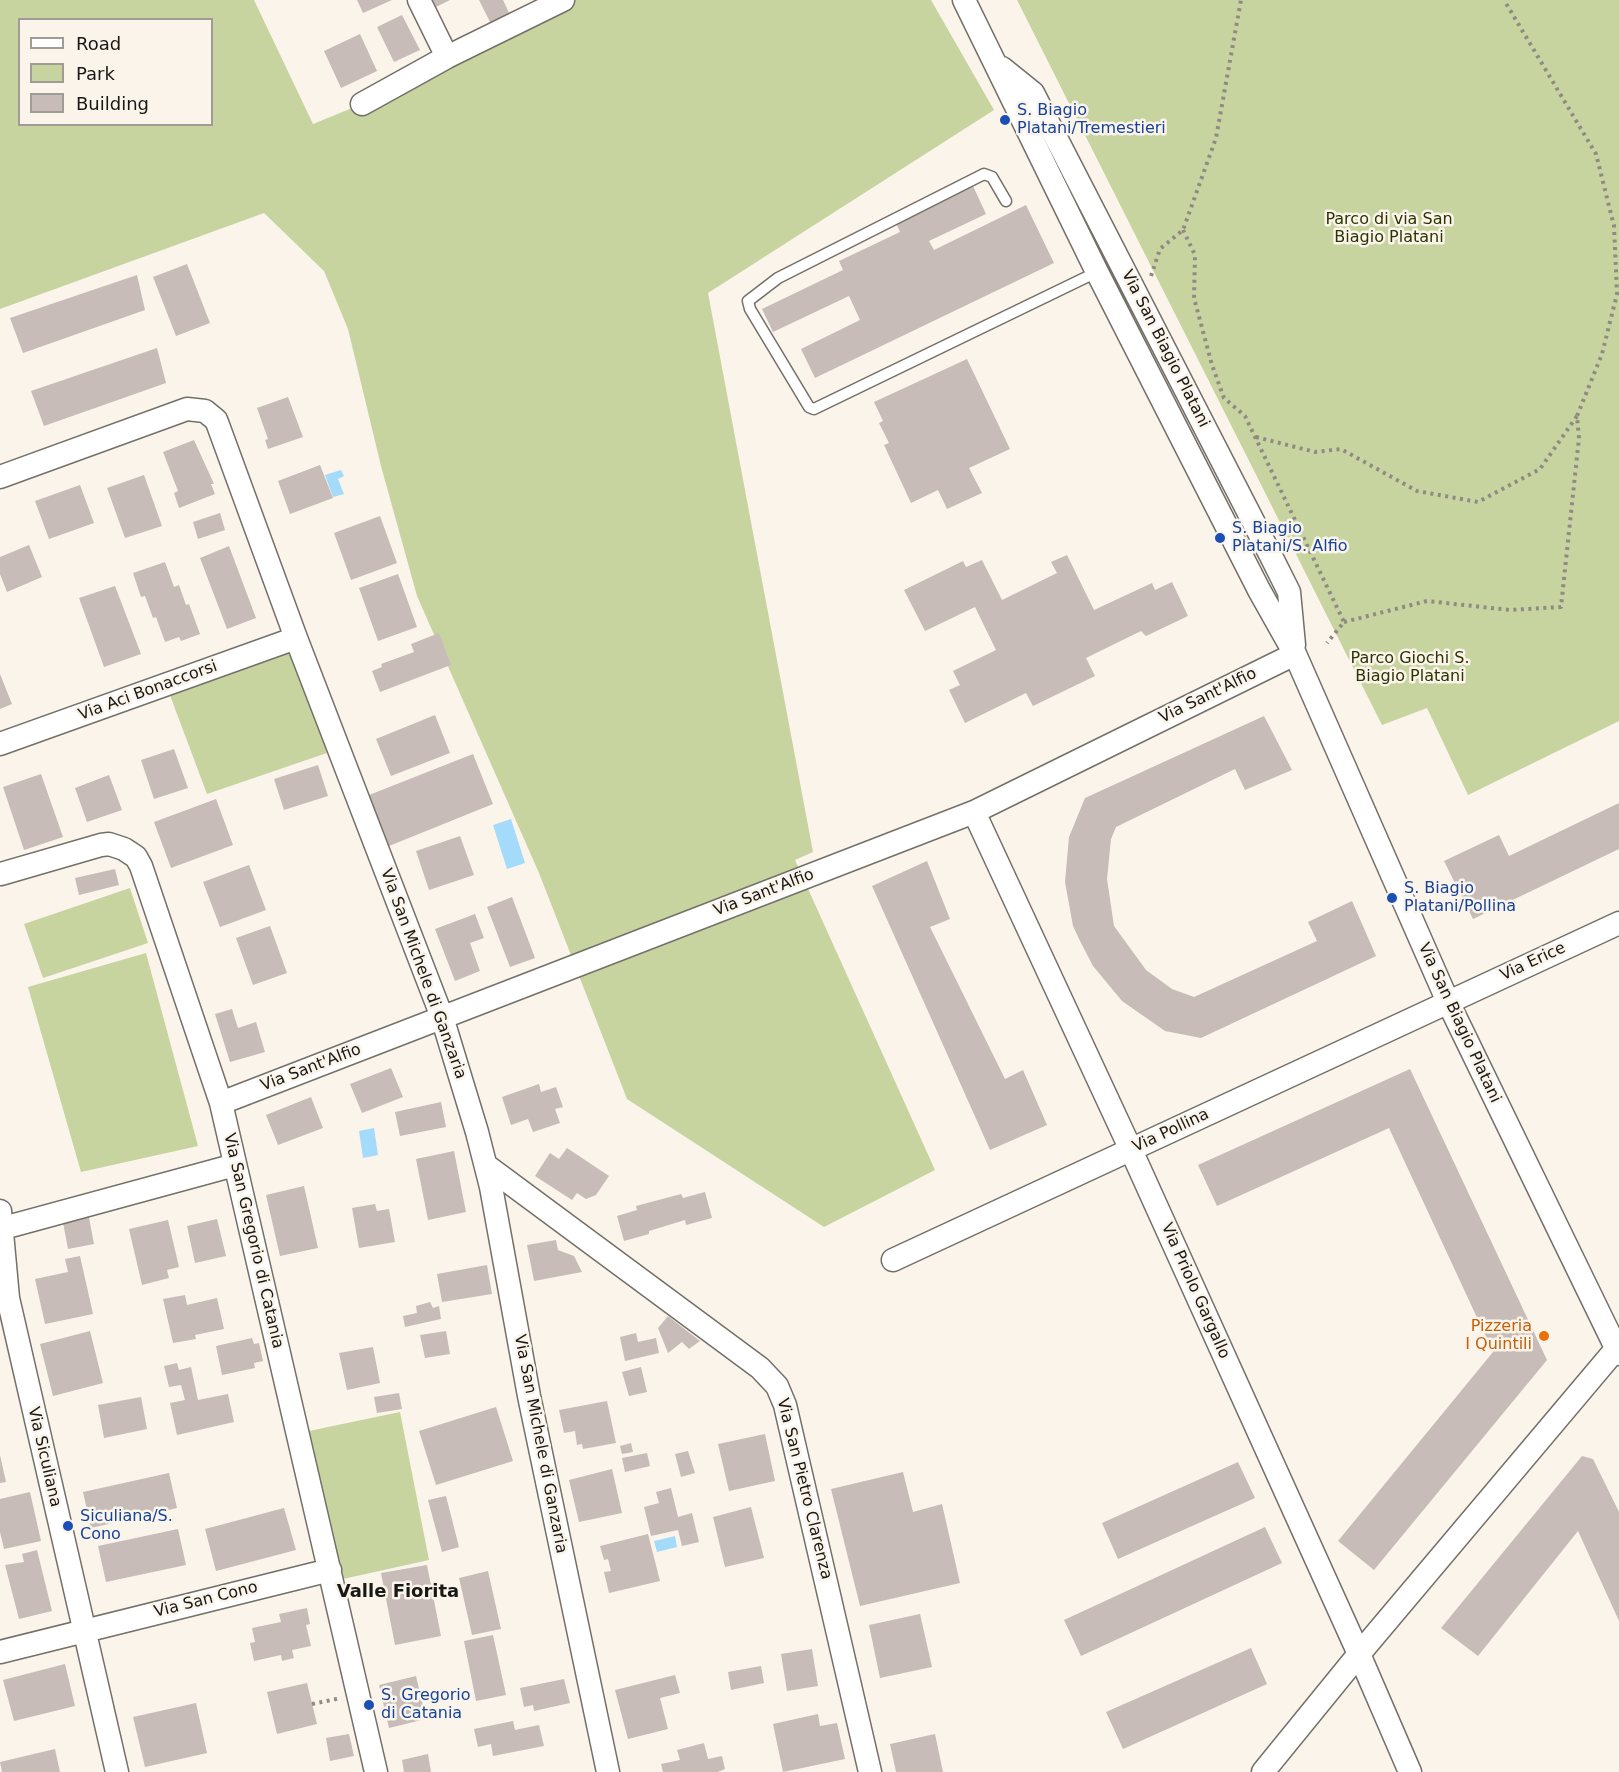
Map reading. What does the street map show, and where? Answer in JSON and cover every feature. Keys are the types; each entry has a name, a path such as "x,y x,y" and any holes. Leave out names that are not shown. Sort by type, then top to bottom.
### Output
{"street":[{"path":"419,0 447,57"},
{"path":"362,104 447,57 563,0"},
{"name":"Via San Biagio Platani","path":"964,0 1097,272 1259,590 1295,654 1448,1002 1618,1351"},
{"name":"Via San Biagio Platani","path":"996,63 1033,93 1281,576 1289,592 1295,654"},
{"name":"Via San Michele di Ganzaria","path":"0,477 187,409 205,411 218,425 296,638 442,1017 487,1166 530,1396 608,1772"},
{"path":"1259,590 1281,576"},
{"name":"Via Aci Bonaccorsi","path":"0,744 296,638"},
{"name":"Via Sant'Alfio","path":"221,1103 974,812 1295,654"},
{"name":"Via Priolo Gargallo","path":"974,812 1131,1150 1410,1772"},
{"name":"Via San Gregorio di Catania","path":"0,871 109,844 124,849 136,857 141,866 221,1103 376,1772"},
{"name":"Via Erice","path":"1448,1002 1619,923"},
{"name":"Via Pollina","path":"893,1260 1448,1002"},
{"path":"1,1223 235,1165"},
{"name":"Via San Pietro Clarenza","path":"487,1166 760,1368 775,1382 785,1405 870,1772"},
{"name":"Via Siculiana","path":"1,1223 8,1298 117,1772"},
{"path":"1263,1772 1359,1654 1618,1351"},
{"name":"Via San Cono","path":"0,1652 330,1570"}],"lane":[{"path":"1006,201 992,177 984,174 778,278 748,301 750,309 809,407 814,409 1097,272"}],"path":[{"path":"1141,303 1160,249 1183,230 1216,138 1240,0"},
{"path":"1255,436 1315,452 1341,449 1417,491 1478,501 1540,469 1577,416 1602,354 1617,294 1614,226 1596,154 1504,0"},
{"path":"1183,230 1195,255 1194,298 1212,365 1224,398 1245,416 1344,622"},
{"path":"1327,643 1344,622 1427,601 1510,610 1561,607 1579,438 1577,416"},
{"path":"312,1704 346,1697"}],"green space":[{"path":"0,0 254,0 313,124 362,104 563,0 931,0 994,110 708,293 813,852 795,860 935,1170 824,1227 627,1099 539,873 417,596 381,466 348,329 324,271 264,213 0,309"},
{"name":"Parco di via San Biagio Platani","path":"1017,0 1619,0 1619,721 1468,795 1427,708 1382,725"},
{"path":"290,645 327,753 207,794 168,690"},
{"path":"130,888 148,943 43,978 24,924"},
{"path":"146,953 198,1146 81,1172 28,987"},
{"path":"400,1412 429,1560 343,1579 309,1431"}],"water":[{"path":"341,470 344,476 338,479 344,494 333,497 325,475"},
{"path":"511,819 525,863 507,869 493,825"},
{"path":"374,1128 378,1155 363,1158 359,1131"},
{"path":"675,1536 677,1547 657,1552 654,1541"}],"building":[{"path":"357,0 392,0 363,13"},
{"path":"433,0 450,0 436,7"},
{"path":"479,0 503,0 511,17 492,26"},
{"path":"402,15 420,50 394,62 377,27"},
{"path":"360,34 377,71 341,88 324,51"},
{"path":"973,186 986,214 929,241 934,250 1026,205 1054,263 815,378 801,349 860,320 849,296 773,332 762,309 843,270 839,261 900,232 896,223"},
{"path":"187,264 210,323 176,336 153,277"},
{"path":"137,275 145,310 23,353 10,318"},
{"path":"157,348 166,383 44,426 31,391"},
{"path":"967,359 1010,449 969,468 982,493 947,509 938,490 911,503 884,445 889,443 879,423 883,421 874,402"},
{"path":"288,397 303,437 268,449 265,440 268,439 257,408"},
{"path":"194,440 214,484 211,484 215,494 179,508 174,493 178,491 163,452"},
{"path":"320,465 333,498 290,514 278,481"},
{"path":"144,475 162,526 125,538 107,488"},
{"path":"80,485 94,523 49,539 35,501"},
{"path":"220,513 225,530 198,539 193,522"},
{"path":"380,516 397,563 351,580 334,533"},
{"path":"29,545 42,577 7,592 0,574 0,557"},
{"path":"229,546 256,618 227,629 200,558"},
{"path":"1067,555 1094,610 1152,583 1155,590 1172,582 1188,616 1146,636 1141,631 1086,658 1095,676 1033,706 1026,693 965,723 949,690 960,685 953,671 996,650 975,607 925,631 904,590 963,561 966,567 982,560 1002,600 1057,573 1051,562"},
{"path":"165,562 174,587 179,585 186,605 189,604 200,634 181,641 179,637 165,642 145,596 141,597 133,573"},
{"path":"398,574 417,627 378,641 359,588"},
{"path":"115,586 141,654 104,667 79,598"},
{"path":"439,633 451,665 380,692 372,671 382,667 381,664 414,652 411,644"},
{"path":"0,674 12,704 0,709"},
{"path":"435,715 450,753 391,776 376,739"},
{"path":"1264,716 1292,770 1245,790 1235,769 1116,827 1111,839 1107,879 1114,926 1146,970 1172,989 1194,997 1317,941 1308,922 1352,901 1376,956 1201,1038 1165,1031 1122,1001 1093,966 1080,941 1073,926 1065,882 1069,837 1085,798"},
{"path":"174,749 188,788 154,799 141,760"},
{"path":"473,754 493,804 389,846 369,795"},
{"path":"318,765 328,796 284,810 274,779"},
{"path":"41,774 63,837 24,850 3,787"},
{"path":"109,775 122,810 87,822 75,788"},
{"path":"216,799 233,845 171,868 154,822"},
{"path":"1619,803 1619,849 1473,919 1444,861 1499,835 1509,856"},
{"path":"460,836 474,875 429,890 416,851"},
{"path":"927,861 950,919 930,927 1005,1079 1023,1070 1047,1125 990,1150 872,886"},
{"path":"249,865 266,910 220,927 203,882"},
{"path":"115,869 119,885 79,895 75,878"},
{"path":"512,897 535,958 510,967 487,907"},
{"path":"475,914 484,938 470,943 480,971 455,981 435,929"},
{"path":"270,926 287,973 253,985 236,938"},
{"path":"232,1009 238,1028 256,1022 265,1052 230,1062 215,1014"},
{"path":"391,1068 403,1097 362,1113 350,1084"},
{"path":"1410,1069 1547,1360 1374,1570 1338,1541 1493,1352 1389,1128 1217,1206 1198,1165"},
{"path":"539,1084 541,1092 556,1087 563,1107 555,1109 560,1123 533,1132 528,1119 511,1125 502,1097"},
{"path":"311,1097 323,1128 278,1145 266,1115"},
{"path":"441,1102 446,1127 400,1136 395,1112"},
{"path":"567,1148 609,1176 596,1195 586,1199 577,1193 572,1200 535,1176 550,1153 559,1159"},
{"path":"454,1151 466,1212 428,1220 416,1159"},
{"path":"304,1186 318,1248 280,1256 266,1195"},
{"path":"705,1192 712,1218 686,1225 685,1220 624,1241 617,1216 637,1210 636,1206 681,1194 683,1198"},
{"path":"375,1204 377,1211 389,1209 395,1242 359,1248 352,1208"},
{"path":"88,1212 94,1244 68,1249 62,1217"},
{"path":"217,1219 226,1256 195,1263 187,1226"},
{"path":"168,1220 179,1267 167,1270 169,1278 142,1285 129,1229"},
{"path":"556,1240 558,1250 574,1256 582,1272 534,1281 527,1245"},
{"path":"80,1256 93,1314 45,1324 35,1279 68,1272 65,1259"},
{"path":"487,1265 492,1294 442,1302 437,1274"},
{"path":"185,1295 187,1305 217,1298 224,1329 195,1335 196,1339 173,1343 163,1299"},
{"path":"430,1302 433,1308 439,1306 441,1319 405,1327 403,1316 417,1313 416,1306"},
{"path":"668,1316 700,1341 689,1349 682,1342 668,1353 658,1328"},
{"path":"90,1331 103,1383 53,1396 40,1344"},
{"path":"446,1331 450,1354 425,1358 420,1335"},
{"path":"636,1333 638,1342 656,1338 659,1353 625,1361 620,1337"},
{"path":"252,1338 254,1344 259,1343 263,1361 254,1363 255,1368 222,1375 216,1346"},
{"path":"373,1347 380,1383 347,1390 339,1353"},
{"path":"177,1363 179,1370 191,1367 198,1400 228,1394 234,1422 177,1435 170,1403 185,1400 181,1385 169,1387 164,1366"},
{"path":"641,1367 647,1392 629,1396 622,1372"},
{"path":"399,1393 402,1409 377,1413 374,1397"},
{"path":"141,1397 147,1429 104,1438 98,1405"},
{"path":"607,1401 616,1443 583,1449 582,1444 577,1445 575,1431 564,1433 559,1410"},
{"path":"496,1407 513,1461 436,1485 419,1431"},
{"path":"765,1434 775,1481 729,1491 718,1444"},
{"path":"631,1443 633,1452 622,1454 620,1446"},
{"path":"688,1451 695,1473 681,1477 675,1454"},
{"path":"647,1453 650,1466 625,1472 622,1458"},
{"path":"0,1455 6,1482 0,1483"},
{"path":"1582,1456 1593,1459 1619,1512 1619,1621 1578,1531 1478,1656 1441,1628"},
{"path":"1238,1462 1255,1498 1118,1559 1102,1523"},
{"path":"612,1469 622,1513 579,1522 569,1480"},
{"path":"903,1472 913,1512 942,1504 960,1583 860,1606 831,1489"},
{"path":"169,1473 177,1508 91,1528 83,1492"},
{"path":"671,1488 678,1517 692,1513 699,1542 682,1546 678,1530 651,1536 644,1507 659,1503 656,1492"},
{"path":"30,1492 41,1541 4,1549 0,1532 0,1499"},
{"path":"446,1496 459,1547 442,1552 428,1500"},
{"path":"751,1507 764,1558 725,1567 713,1517"},
{"path":"284,1508 296,1550 216,1571 205,1529"},
{"path":"1265,1527 1282,1563 1081,1656 1064,1620"},
{"path":"178,1529 186,1565 106,1582 98,1546"},
{"path":"648,1534 660,1581 609,1593 604,1572 611,1571 608,1559 604,1560 600,1546"},
{"path":"37,1550 52,1611 19,1619 5,1565 24,1562 22,1554"},
{"path":"427,1565 441,1636 395,1645 381,1573"},
{"path":"488,1571 501,1629 472,1635 459,1578"},
{"path":"307,1608 310,1624 306,1625 311,1646 292,1650 294,1658 282,1661 281,1655 254,1661 250,1643 255,1642 252,1628 281,1622 279,1614"},
{"path":"920,1614 932,1667 880,1678 869,1625"},
{"path":"493,1635 506,1695 476,1701 464,1641"},
{"path":"1251,1648 1267,1684 1123,1749 1106,1712"},
{"path":"812,1649 818,1686 787,1691 781,1654"},
{"path":"65,1664 75,1706 14,1721 3,1680"},
{"path":"761,1666 764,1683 731,1690 728,1672"},
{"path":"675,1675 680,1693 660,1698 668,1729 628,1739 615,1690"},
{"path":"416,1676 426,1719 389,1728 379,1685"},
{"path":"564,1679 570,1703 534,1711 533,1705 524,1707 520,1688"},
{"path":"307,1683 317,1724 277,1734 267,1692"},
{"path":"196,1703 207,1753 145,1767 133,1717"},
{"path":"818,1714 820,1726 837,1723 845,1759 783,1772 773,1724"},
{"path":"513,1721 515,1730 539,1725 544,1746 493,1756 491,1744 478,1747 474,1729"},
{"path":"349,1734 354,1756 330,1761 326,1738"},
{"path":"935,1734 943,1772 896,1772 890,1744"},
{"path":"704,1743 708,1759 722,1756 725,1769 718,1772 663,1772 661,1764 680,1760 677,1750"},
{"path":"55,1749 60,1772 2,1772 0,1762"},
{"path":"428,1754 431,1772 404,1772 402,1760"}],"place":[{"name":"S. Biagio Platani/Tremestieri","path":"1005,120"},
{"name":"S. Biagio Platani/S. Alfio","path":"1220,538"},
{"name":"S. Biagio Platani/Pollina","path":"1392,898"},
{"name":"Pizzeria I Quintili","path":"1544,1336"},
{"name":"Siculiana/S. Cono","path":"68,1526"},
{"name":"S. Gregorio di Catania","path":"369,1705"}],"district":[{"name":"Valle Fiorita","path":"398,1592"}],"park label":[{"name":"Parco Giochi S. Biagio Platani","path":"1410,668"}]}
